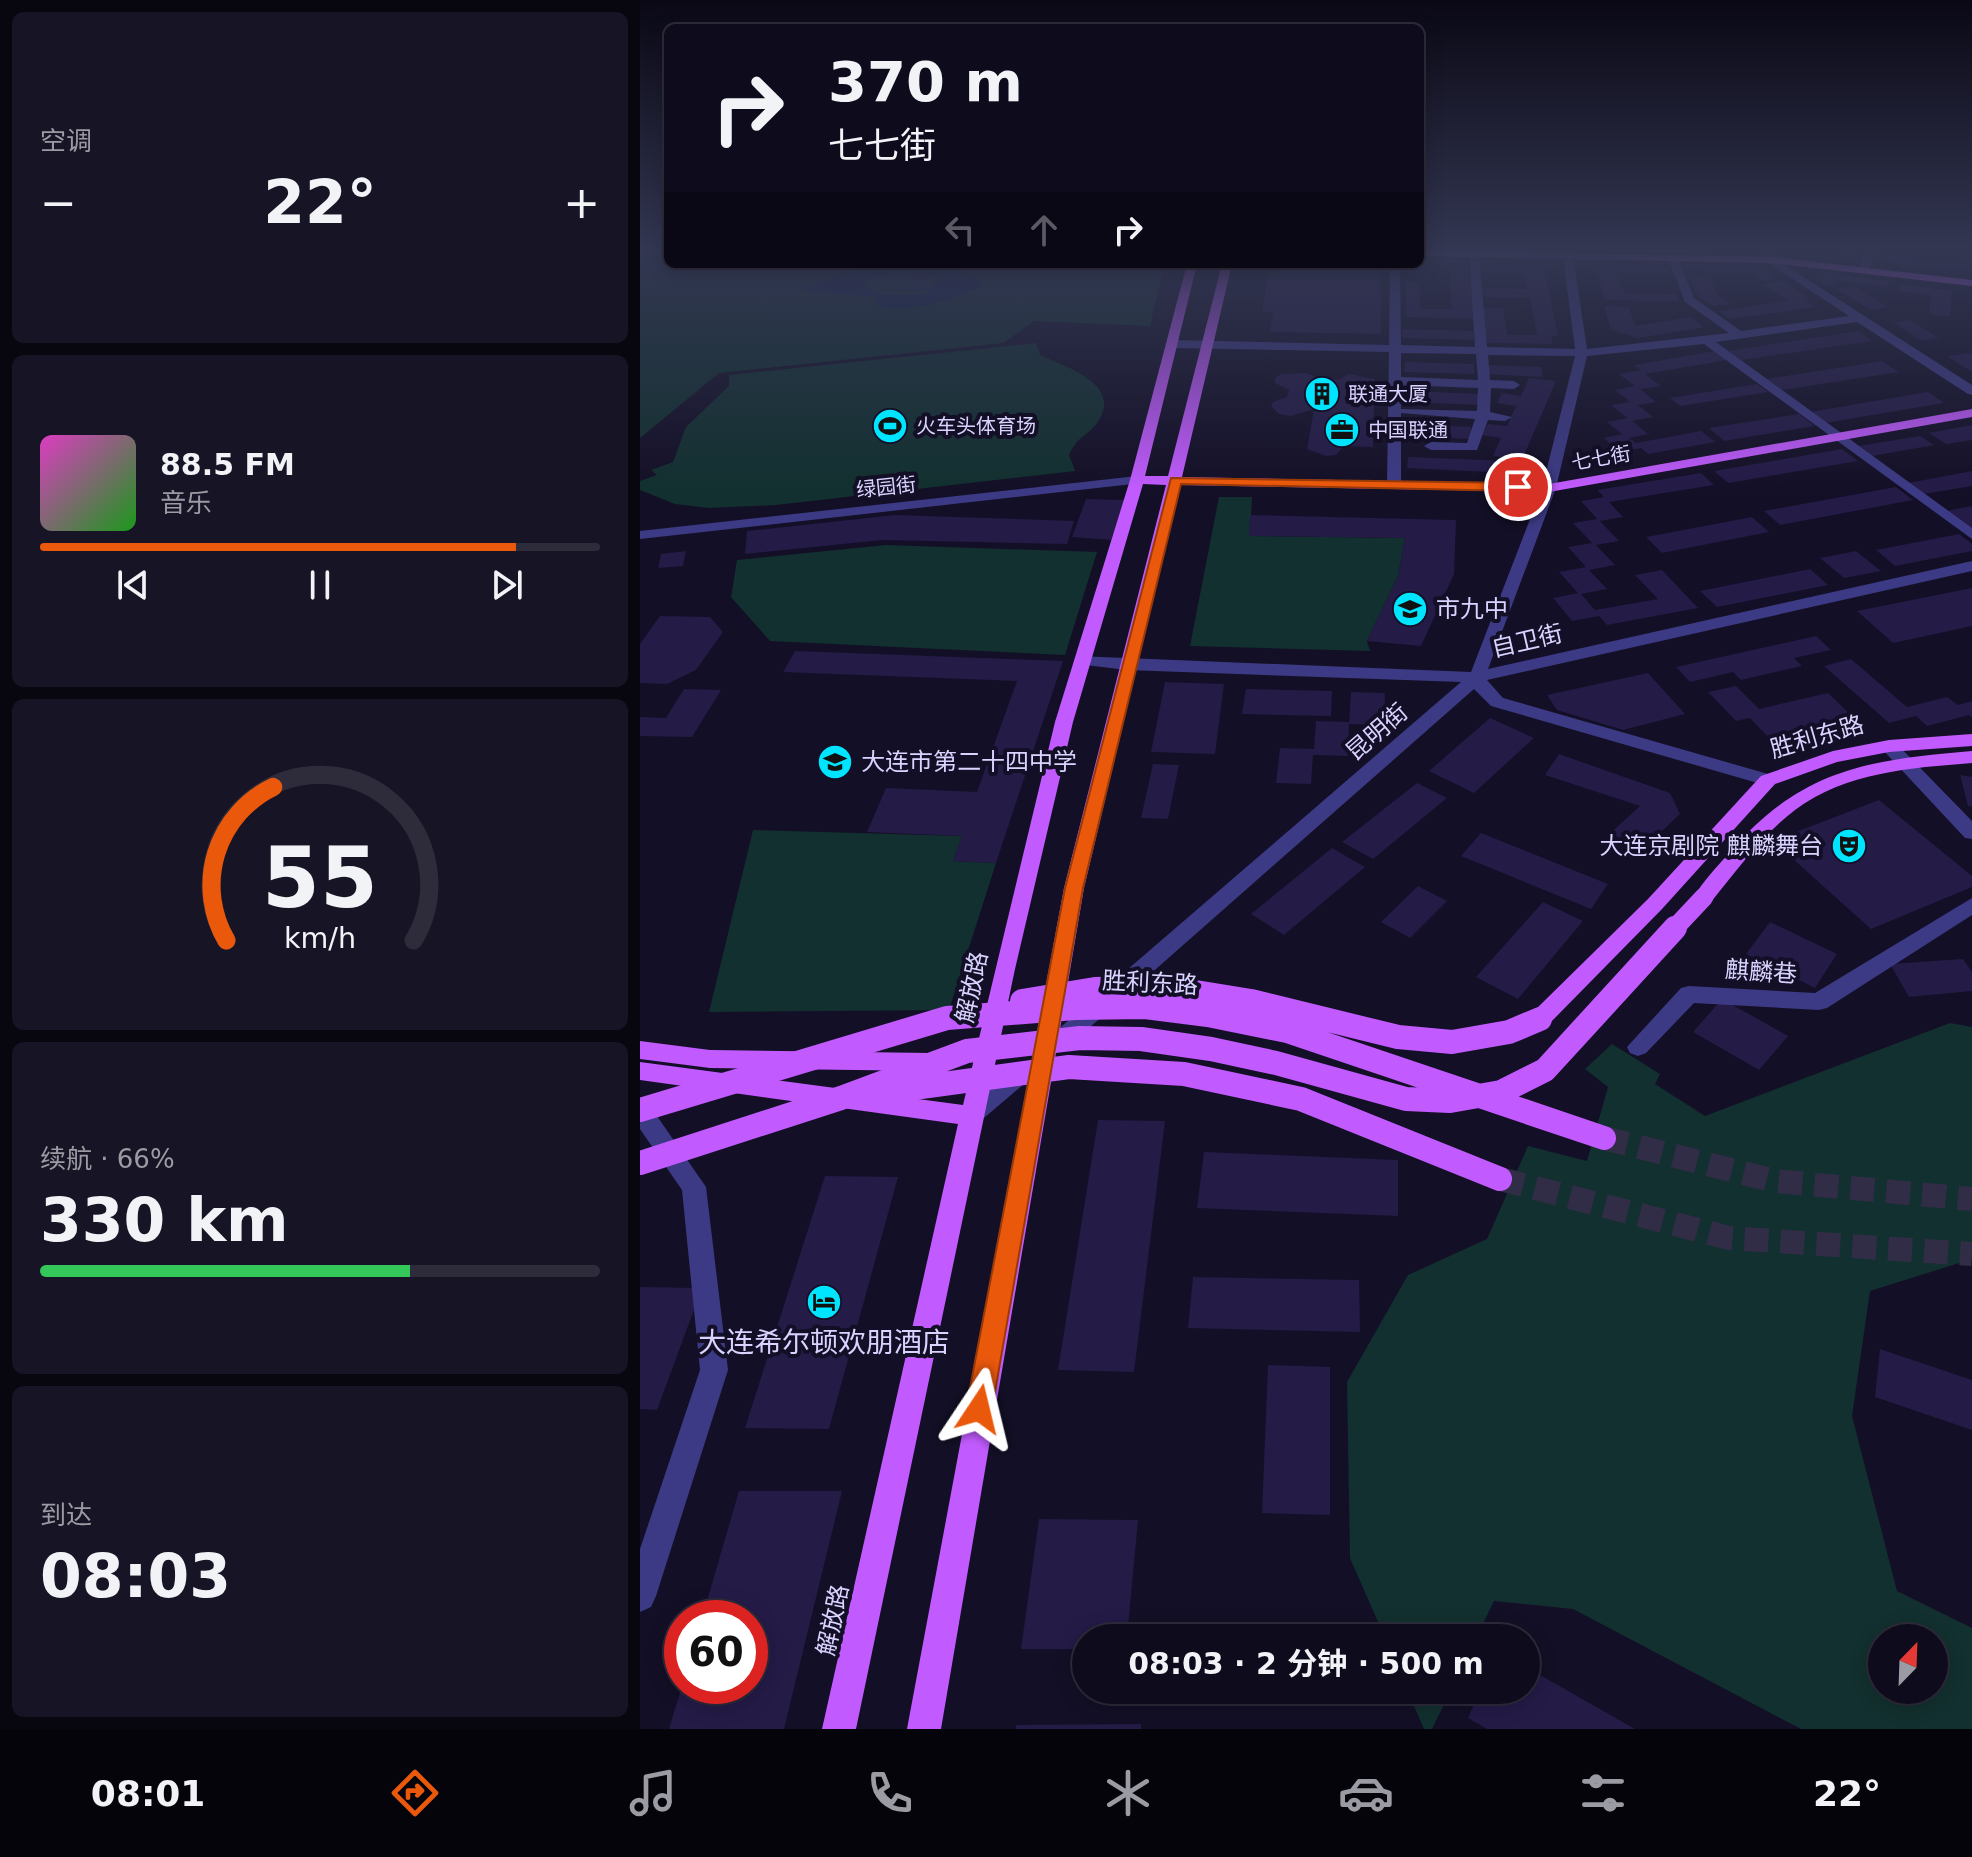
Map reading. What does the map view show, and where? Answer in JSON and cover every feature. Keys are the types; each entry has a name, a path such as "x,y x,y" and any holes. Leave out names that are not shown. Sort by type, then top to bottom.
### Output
{"main road":[{"name":"解放路","path":"839,1729 1007,953 1064,722 1137,480 1175,330"},
{"path":"924,1729 1074,888 1212,330"},
{"name":"七七街","path":"1137,480 1549,488 1972,413"},
{"name":"胜利东路","path":"640,1110 947,1018 1082,988 1144,985 1212,993 1309,1015 1390,1038 1444,1044 1486,1039 1515,1031 1540,1019 1655,904 1768,780 1833,757 1889,746 1972,740"},
{"path":"640,1163 841,1098 967,1051 1080,1038 1141,1039 1211,1049 1276,1063 1406,1099 1450,1101 1501,1092 1545,1070 1704,897 1765,825 1788,805 1842,776 1905,762 1972,757"},
{"name":"胜利东路","path":"947,1018 1075,1008 1145,1007 1208,1015 1287,1031 1604,1138"},
{"path":"640,1050 710,1059 985,1063"},
{"path":"841,1098 1069,1067 1184,1074 1301,1099 1500,1179"},
{"path":"640,1071 970,1116"}],"street":[{"path":"1394,484 1395,330"},
{"path":"1431,446 1472,447 1483,414 1480,330"},
{"name":"昆明街","path":"970,1116 1043,1056 1477,677 1549,488 1582,353 1579,330"},
{"path":"1731,330 1739,335"},
{"path":"1171,344 1582,353 1776,330"},
{"path":"1876,330 1972,391"},
{"path":"1706,340 1972,535"},
{"path":"1394,381 1514,385"},
{"path":"1406,411 1505,417"},
{"name":"绿园街","path":"640,535 1137,480"},
{"name":"自卫街","path":"1083,660 1127,665 1477,677 1972,566"},
{"path":"1477,677 1483,690 1497,702 1768,780"},
{"path":"1889,746 1972,833"},
{"name":"麒麟巷","path":"1638,1047 1689,994 1819,1002 1972,905"},
{"path":"640,1110 694,1187 714,1370 640,1596"}],"green space":[{"path":"640,330 1022,330 1004,343 719,373 640,438"},
{"name":"火车头体育场","path":"1036,343 1040,355 1089,379 1103,398 1103,409 1097,423 1076,443 1069,455 1075,471 776,505 709,508 675,504 640,490 640,481 657,475 651,470 673,462 686,427 729,386 729,375"},
{"path":"1219,497 1252,497 1250,536 1405,538 1398,576 1367,641 1370,651 1190,646"},
{"path":"886,545 1097,552 1065,655 770,641 731,597 737,560"},
{"path":"753,830 962,836 953,861 996,863 949,1010 709,1012"},
{"path":"1950,1023 1972,1027 1972,1259 1870,1291 1852,1416 1897,1591 1972,1628 1972,1729 1801,1729 1573,1609 1494,1601 1483,1624 1379,1624 1350,1558 1347,1382 1408,1275 1487,1239 1528,1146 1587,1161 1608,1087 1585,1069 1612,1044 1660,1074 1655,1084 1705,1116"},
{"path":"1413,1704 1444,1704 1432,1729 1424,1729"}],"building":[{"path":"1381,330 1381,334 1270,332"},
{"path":"1403,330 1474,331 1474,340 1402,338"},
{"path":"1485,330 1506,330 1507,335 1537,335 1536,330 1557,330 1558,336 1551,336 1553,344 1487,343"},
{"path":"1611,330 1688,330 1638,338"},
{"path":"1905,330 1926,330 1939,338 1922,341"},
{"path":"1858,331 1872,341 1741,360 1728,351"},
{"path":"1715,351 1727,360 1645,374 1661,386 1640,389 1656,402 1638,405 1653,417 1632,421 1648,434 1629,438 1636,443 1701,431 1715,442 1648,454 1641,448 1620,452 1604,438 1622,434 1607,422 1627,418 1611,405 1630,402 1615,390 1635,386 1619,374 1641,370 1634,365"},
{"path":"1972,355 1972,372 1947,356"},
{"path":"1882,361 1899,372 1782,390 1766,379"},
{"path":"1405,362 1474,364 1474,374 1404,372"},
{"path":"1487,365 1542,367 1542,377 1487,374"},
{"path":"1306,373 1320,379 1338,380 1349,374 1374,379 1376,386 1357,391 1357,397 1374,403 1373,447 1344,446 1336,455 1326,456 1307,449 1314,409 1291,416 1279,414 1271,406 1273,402 1287,397 1289,390 1275,383 1275,378 1282,374"},
{"path":"1529,378 1556,381 1522,460 1493,456 1501,438 1482,435 1488,424 1507,426 1516,406 1497,403 1502,393 1521,396"},
{"path":"1757,384 1768,392 1680,406 1670,398"},
{"path":"1407,391 1481,394 1482,405 1406,402"},
{"path":"1928,392 1944,403 1825,423 1810,412"},
{"path":"1799,414 1815,426 1724,441 1709,428"},
{"path":"1407,424 1471,427 1471,439 1406,436"},
{"path":"1972,425 1972,440 1946,444 1929,433"},
{"path":"1920,436 1934,445 1872,456 1859,446"},
{"path":"1842,449 1858,461 1728,483 1714,471"},
{"path":"1408,457 1509,461 1510,473 1407,468"},
{"path":"1972,471 1972,486 1924,494 1908,483"},
{"path":"1701,473 1714,485 1609,502 1623,517 1600,521 1619,541 1596,545 1615,565 1589,570 1607,589 1581,594 1595,610 1658,599 1635,575 1662,570 1698,608 1607,625 1599,616 1572,621 1553,598 1578,593 1559,572 1586,567 1568,547 1592,543 1573,523 1597,519 1581,501 1604,497 1597,490"},
{"path":"1896,487 1913,500 1780,525 1764,511"},
{"path":"1086,499 1126,500 1111,540 1072,537"},
{"path":"1972,506 1972,530 1946,511"},
{"path":"895,515 1074,521 1067,544 882,540 745,554 747,531"},
{"name":"市九中","path":"1250,515 1456,520 1454,574 1421,646 1367,641 1398,576 1405,538 1249,536"},
{"path":"1752,517 1769,532 1662,553 1646,537"},
{"path":"1959,534 1972,544 1972,551 1895,566 1876,550"},
{"path":"686,551 683,566 658,568 661,554"},
{"path":"1856,551 1881,571 1844,578 1820,558"},
{"path":"1810,569 1828,585 1717,607 1700,591"},
{"path":"1972,588 1972,626 1893,643 1857,611"},
{"path":"660,616 710,617 723,632 696,670 667,684 640,683 640,644"},
{"path":"1816,636 1831,650 1794,658 1802,666 1741,680 1733,672 1690,682 1676,667"},
{"path":"795,651 1063,661 996,863 953,861 962,836 867,832 886,788 977,792 1017,681 783,672"},
{"path":"1851,659 1907,707 1947,697 1958,705 1972,701 1972,718 1969,715 1927,726 1916,716 1889,723 1824,666"},
{"path":"1648,673 1685,714 1623,730 1557,710 1547,695"},
{"path":"1165,682 1224,684 1215,754 1151,752"},
{"path":"1736,686 1759,709 1828,693 1852,716 1767,736 1750,718 1736,721 1708,692"},
{"path":"684,689 721,690 692,737 640,736 640,717 666,718"},
{"path":"1246,689 1332,691 1331,716 1242,714"},
{"path":"1351,692 1385,693 1384,725 1349,724"},
{"path":"1490,718 1534,738 1474,793 1429,771"},
{"path":"1316,721 1349,722 1348,756 1313,755 1311,784 1276,783 1280,748 1314,749"},
{"path":"1559,754 1670,793 1680,814 1639,853 1606,837 1640,806 1545,775"},
{"path":"1153,764 1179,765 1168,819 1141,818"},
{"path":"1960,775 1972,777 1972,807 1968,806"},
{"path":"1417,783 1447,798 1373,859 1342,842"},
{"path":"1879,800 1972,876 1972,887 1871,929 1773,841"},
{"path":"1481,833 1608,884 1591,909 1461,856"},
{"path":"1332,848 1365,867 1284,935 1251,914"},
{"path":"1418,886 1447,901 1410,938 1381,922"},
{"path":"1543,902 1583,921 1518,999 1476,977"},
{"path":"1770,922 1837,954 1815,988 1746,954"},
{"path":"1963,959 1972,972 1972,991 1909,997 1890,964"},
{"path":"1722,999 1788,1036 1759,1070 1693,1032"},
{"path":"1098,1120 1165,1121 1134,1372 1058,1370"},
{"path":"1204,1152 1398,1160 1398,1216 1197,1208"},
{"name":"大连希尔顿欢朋酒店","path":"825,1176 898,1177 829,1429 745,1428"},
{"path":"1193,1277 1359,1280 1360,1332 1188,1328"},
{"path":"640,1287 702,1288 657,1410 640,1409"},
{"path":"1880,1349 1972,1380 1972,1430 1875,1397"},
{"path":"1268,1365 1330,1367 1330,1515 1262,1513"},
{"path":"739,1491 842,1491 784,1729 669,1729 677,1704 768,1704 768,1600 707,1600"},
{"path":"1039,1519 1138,1520 1128,1624 1072,1624 1072,1649 1021,1649"},
{"path":"1540,1675 1635,1729 1487,1729 1468,1718 1474,1704 1540,1704"},
{"path":"1141,1724 1141,1729 1016,1729 1016,1725"}],"tunnel":[{"path":"1604,1138 1775,1181 1972,1199"},
{"path":"1500,1179 1729,1238 1972,1254"}],"place":[{"name":"联通大厦","path":"1322,394"},
{"name":"火车头体育场","path":"890,426"},
{"name":"中国联通","path":"1342,430"},
{"name":"市九中","path":"1410,609"},
{"name":"大连市第二十四中学","path":"835,762"},
{"name":"大连京剧院 麒麟舞台","path":"1849,846"},
{"name":"大连希尔顿欢朋酒店","path":"824,1302"}],"route":[{"path":"979,1409 1074,888 1127,665 1176,480 1518,487"}]}
